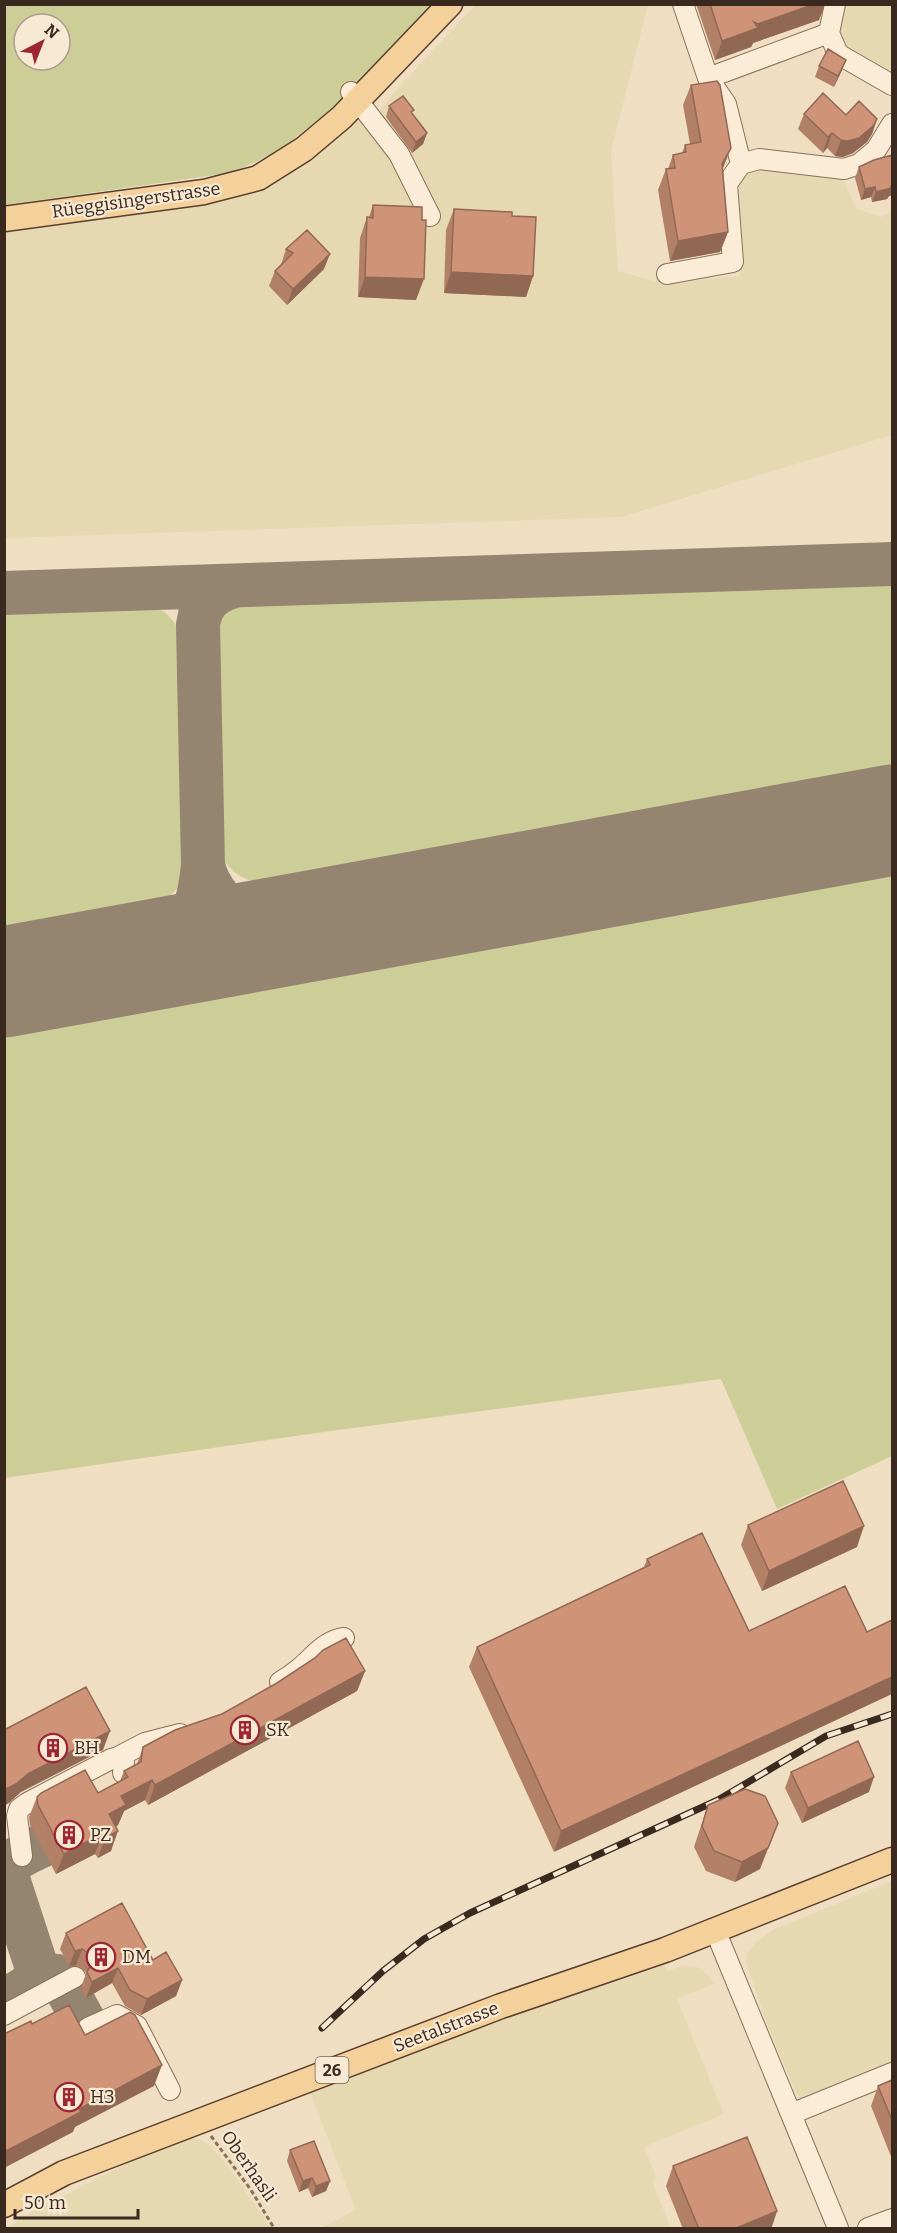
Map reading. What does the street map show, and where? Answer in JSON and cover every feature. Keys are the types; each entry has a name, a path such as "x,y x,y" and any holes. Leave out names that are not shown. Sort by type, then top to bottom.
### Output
{"main road":[{"name":"Rüeggisingerstrasse","path":"4,219 204,192 258,178 304,149 450,4"},
{"name":"Seetalstrasse","path":"4,2205 64,2173 501,2006 665,1950 892,1860"}],"street":[{"path":"683,4 708,78 726,104 741,164"},
{"path":"835,4 829,33 838,54 892,85"},
{"path":"708,78 829,33"},
{"path":"355,96 399,154 430,216"},
{"path":"667,274 733,262 727,184 741,164 759,159 844,169 860,164 876,150 892,124"},
{"path":"264,1693 306,1670 318,1651 334,1640 344,1638"},
{"path":"22,1856 17,1816 19,1809 27,1803 120,1765 145,1743 199,1728"},
{"path":"715,1930 838,2229"},
{"path":"4,2015 75,1977"},
{"path":"88,2028 117,2015 138,2026 170,2090"},
{"path":"791,2114 892,2073"},
{"path":"868,2229 892,2219"}],"path":[{"name":"Oberhasli","path":"200,2121 251,2190 274,2229"}],"shaded area":[{"path":"475,5 648,5 611,151 618,271 654,281 680,282 740,276 739,229 732,184 755,164 839,170 857,209 881,217 892,211 892,435 621,517 5,538 4,227 210,201 354,119 362,119 369,124 401,85"},
{"path":"843,5 892,5 892,78 845,50 839,34"},
{"path":"892,1881 892,2062 800,2101 768,2027 746,1962 747,1953 756,1942 775,1929"},
{"path":"664,1965 667,1971 682,1966 697,1967 708,1975 714,1984 677,1999 724,2114 644,2147 657,2179 652,2182 671,2228 321,2228 356,2210 308,2088 519,2009 610,1984"},
{"path":"191,2136 196,2140 200,2139 212,2148 227,2165 271,2228 7,2228 30,2213 178,2137"}],"green space":[{"path":"4,5 431,5 362,79 308,128 280,148 251,164 222,174 5,205"},
{"path":"892,576 892,770 266,884 249,880 234,872 219,851 216,842 211,640 213,631 226,611 247,599 256,596"},
{"path":"140,602 157,608 170,617 175,623 184,648 188,864 184,877 173,893 158,905 5,933 5,606"},
{"path":"892,870 892,1456 777,1509 721,1379 316,1433 5,1478 5,1033"}],"building":[{"path":"710,4 815,4 758,24 754,22 758,28 722,41"},
{"path":"828,49 846,60 838,76 819,66"},
{"path":"717,81 720,85 731,148 722,164 728,232 678,241 666,169 675,168 673,155 686,152 685,145 701,142 691,85"},
{"path":"823,93 846,115 859,101 877,119 873,126 859,138 841,140 832,133 828,137 804,114"},
{"path":"403,96 414,110 411,112 427,133 416,142 389,106"},
{"path":"892,155 891,188 876,192 875,187 865,189 859,167"},
{"path":"373,205 422,207 422,220 426,220 424,279 365,277 367,217 373,218"},
{"path":"454,209 512,212 512,216 536,217 533,276 451,272"},
{"path":"307,230 330,254 293,289 275,271 293,253 286,249"},
{"path":"843,1481 864,1526 769,1571 748,1525"},
{"path":"702,1533 749,1631 845,1586 867,1632 892,1620 892,1677 561,1831 477,1647 650,1565 647,1559"},
{"path":"346,1638 365,1671 155,1785 152,1780 121,1796 126,1805 109,1814 118,1831 105,1838 103,1833 64,1854 38,1805 37,1797 41,1793 85,1770 98,1793 128,1777 124,1771 141,1762 143,1747 175,1730 222,1714 277,1683 315,1658 323,1650"},
{"name":"BH","path":"86,1687 110,1731 28,1774 4,1790 4,1730"},
{"path":"858,1741 874,1777 808,1808 791,1772"},
{"path":"745,1789 765,1796 778,1823 768,1848 742,1862 714,1851 702,1826 708,1805"},
{"path":"122,1903 153,1960 166,1952 182,1980 147,1999 130,1990 118,1968 92,1982 87,1972 93,1962 91,1955 82,1949 75,1951 66,1933"},
{"name":"H3","path":"69,2005 85,2035 130,2012 135,2015 162,2065 79,2109 81,2112 4,2152 4,2034 31,2021 32,2024"},
{"path":"892,2080 892,2120 878,2086"},
{"path":"747,2137 777,2211 734,2229 699,2229 673,2166"},
{"path":"314,2141 330,2181 316,2186 312,2178 303,2181 290,2150"}],"taxiway":[{"path":"4,593 892,564"},
{"path":"113,962 152,949 167,941 179,932 195,907 203,865 198,625 202,610 209,599 220,591 235,586"},
{"path":"203,865 214,891 234,912 259,926 286,930"},
{"path":"4,2000 30,1984 37,1968 7,1876 8,1870 19,1857 41,1846"},
{"path":"50,1975 58,1976 62,1981 97,2045"}],"runway":[{"path":"4,982 892,820"}],"railway":[{"path":"322,2028 383,1971 424,1939 470,1913 718,1800 826,1736 892,1714"}],"place":[{"name":"SK","path":"245,1730"},
{"name":"BH","path":"53,1748"},
{"name":"PZ","path":"69,1835"},
{"name":"DM","path":"101,1957"},
{"name":"H3","path":"69,2097"}]}
